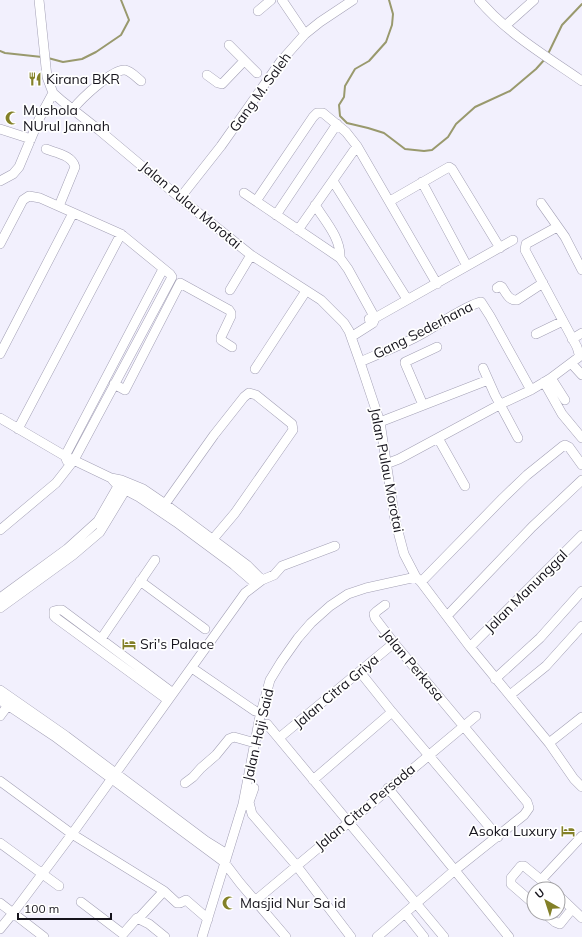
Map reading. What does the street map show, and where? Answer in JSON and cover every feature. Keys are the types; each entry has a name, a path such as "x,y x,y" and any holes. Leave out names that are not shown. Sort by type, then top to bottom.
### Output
{"street":[{"path":"0,181 9,177 16,171 23,160 44,108 53,93 46,66 39,0"},
{"path":"258,11 271,0"},
{"path":"282,0 305,34"},
{"name":"Gang M. Saleh","path":"180,198 221,146 262,77 281,61 305,34 353,0"},
{"path":"479,0 505,26 539,53 582,81"},
{"path":"505,26 534,0"},
{"path":"229,45 262,77"},
{"path":"207,74 218,83 222,84 244,61"},
{"path":"73,109 91,90 120,71 128,71 141,81"},
{"name":"Jalan Pulau Morotai","path":"53,93 251,255 321,300 344,323 350,334 380,422 395,520 404,554 418,579 495,679 510,695 574,779 582,787"},
{"path":"256,201 314,116 317,113 324,113 346,132 357,146 437,284"},
{"path":"276,215 337,124"},
{"path":"0,129 31,139"},
{"path":"298,230 357,146"},
{"path":"46,149 69,158 75,167 59,206"},
{"path":"390,201 447,167 452,169 500,248"},
{"path":"333,181 407,299"},
{"path":"422,182 467,266"},
{"path":"244,193 340,258 348,269 375,318"},
{"path":"0,244 23,200 26,198 33,196 59,206 121,234 180,283 229,310 231,316 221,340 232,347"},
{"path":"541,203 565,237 582,270"},
{"path":"315,205 337,240 340,250 340,258"},
{"path":"0,354 73,213"},
{"path":"386,464 531,390 548,380 577,359 580,354 524,250 526,244 557,227"},
{"path":"18,429 121,234"},
{"path":"350,334 369,319 375,318 407,299 437,284 513,240"},
{"path":"230,290 251,255"},
{"path":"65,456 163,269"},
{"path":"0,530 56,483 71,463 172,277"},
{"path":"114,384 125,390 180,283"},
{"path":"497,288 500,286 502,287 510,298 517,300 543,283"},
{"path":"255,370 306,291"},
{"name":"Gang Sederhana","path":"360,362 396,347 426,332 470,306 481,302 531,390"},
{"path":"536,334 563,321"},
{"path":"572,339 582,333"},
{"path":"423,405 405,362 438,347"},
{"path":"571,363 582,375"},
{"path":"484,368 488,380 518,438"},
{"path":"380,422 458,393 488,380"},
{"path":"548,380 565,400"},
{"path":"548,380 562,414 582,438"},
{"path":"165,504 214,435 244,397 249,393 256,395 292,424 293,430 235,513 213,539"},
{"path":"0,418 65,456 71,463 111,478 124,485 138,497 176,522 259,582"},
{"path":"438,438 465,486"},
{"path":"418,579 527,475 565,444 582,465"},
{"path":"447,616 532,527 582,480"},
{"path":"124,485 143,490 165,504 247,565 259,582"},
{"path":"0,598 67,549 98,521 124,485"},
{"path":"0,608 73,555 100,532 124,485"},
{"name":"Jalan Manunggal","path":"470,647 582,535"},
{"path":"0,929 14,913 72,834 245,593 259,582 274,575 282,566 335,546"},
{"path":"101,639 155,560"},
{"name":"Jalan Haji Said","path":"202,937 243,804 260,716 270,680 298,638 311,623 330,606 348,594 366,588 418,579"},
{"path":"140,581 205,629"},
{"path":"495,679 540,638 582,591"},
{"name":"Jalan Perkasa","path":"385,605 374,614 375,618 394,643 527,802 528,811 498,836"},
{"path":"62,610 101,639 171,697 56,618 54,611 62,610"},
{"path":"510,695 546,666 582,626"},
{"name":"Jalan Citra Griya","path":"279,738 394,643"},
{"path":"192,668 255,711"},
{"path":"360,672 392,712 498,836 455,870 377,937"},
{"path":"0,690 10,702 54,736 206,841 225,861 240,883 286,937"},
{"path":"0,700 10,702"},
{"path":"0,716 10,702"},
{"path":"314,780 392,712"},
{"name":"Jalan Citra Persada","path":"256,900 388,788 476,716"},
{"path":"548,743 582,717"},
{"path":"267,724 349,821 410,908 424,937"},
{"path":"185,783 216,755 229,739 234,737 255,743"},
{"path":"0,781 72,834 164,891 177,903 180,903 184,899 186,900 208,919"},
{"path":"254,788 249,802 250,812 296,865 351,937"},
{"path":"388,788 509,937"},
{"path":"526,897 511,884 511,878 519,869 524,866 542,880 582,836"},
{"path":"0,843 59,886"},
{"path":"81,902 122,936 164,891"},
{"path":"0,903 44,937"},
{"path":"566,903 582,918"},
{"path":"410,908 444,937"},
{"path":"566,916 572,909"},
{"path":"138,918 149,924 165,937"},
{"path":"554,921 560,924 562,921"}],"waterway":[{"path":"48,58 63,62 82,59 96,52 121,35 129,20 121,0"},
{"path":"389,0 393,14 392,25 386,42 369,61 355,69 345,86 344,97 339,105 340,116 347,123 384,133 405,149 424,151 432,150 448,137 456,124 475,107 510,91 536,69 545,59"},
{"path":"548,54 562,25 582,4"},
{"path":"0,51 5,53 42,57"}],"place":[{"name":"Kirana BKR","path":"35,79"},
{"name":"Mushola NUrul Jannah","path":"12,118"},
{"name":"Sri's Palace","path":"129,644"},
{"name":"Asoka Luxury","path":"568,831"},
{"name":"Masjid Nur Sa id","path":"229,903"}]}
